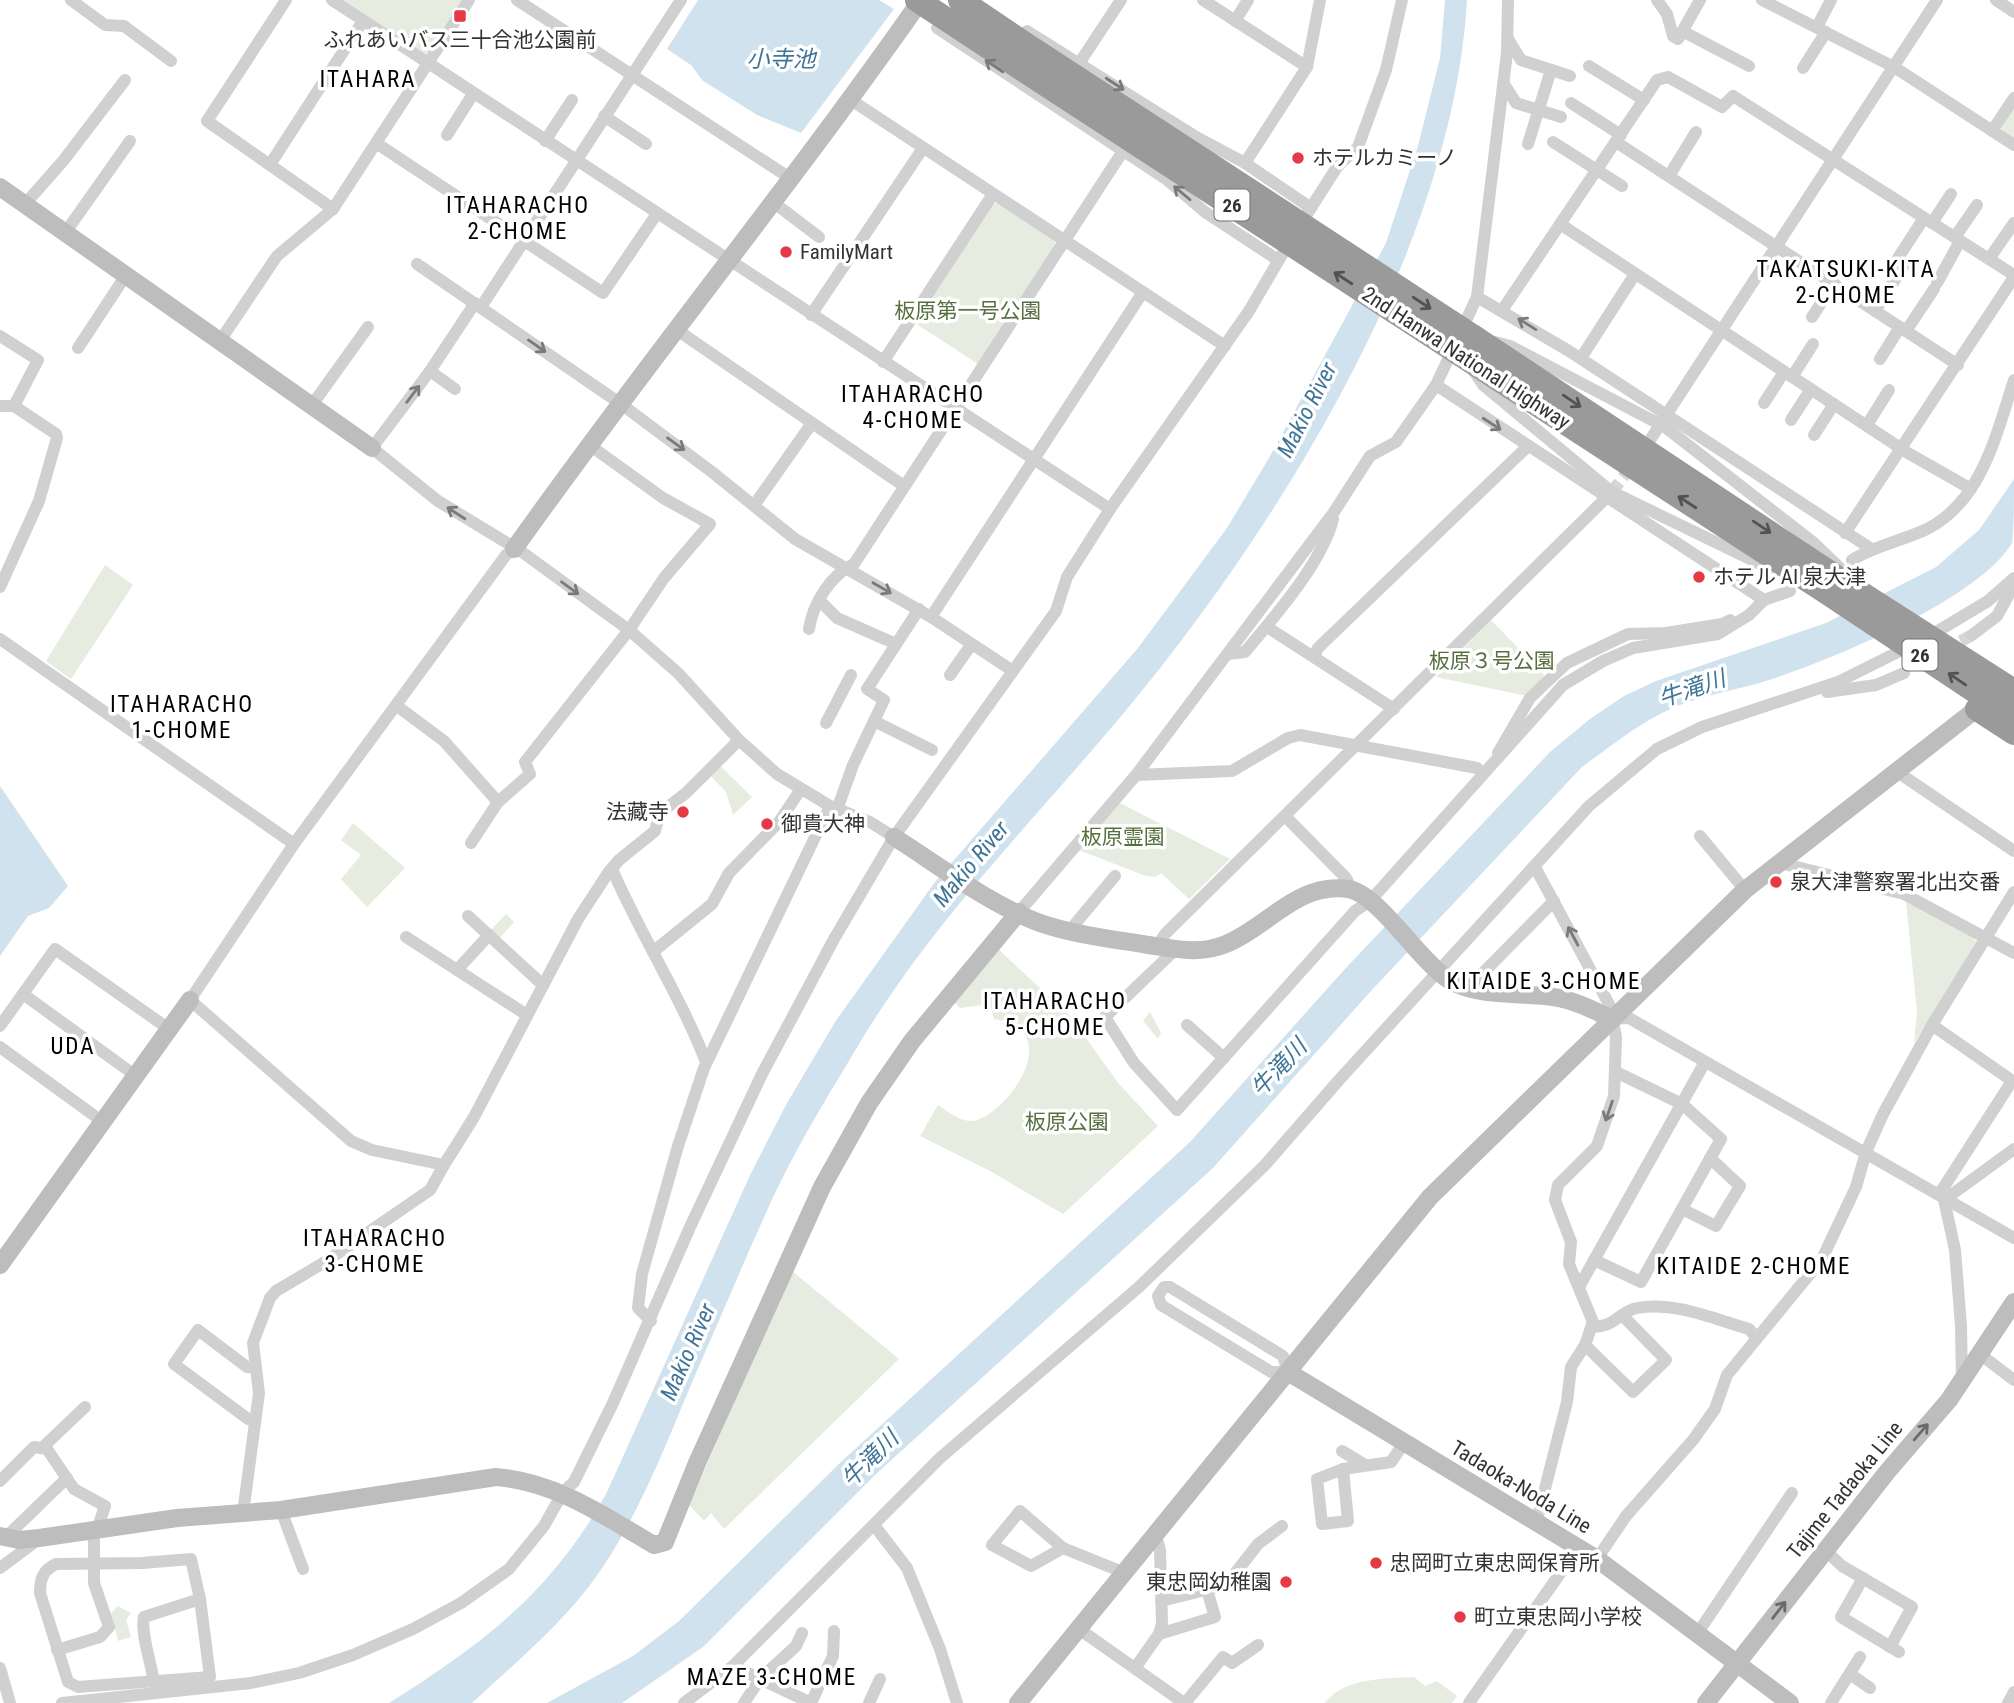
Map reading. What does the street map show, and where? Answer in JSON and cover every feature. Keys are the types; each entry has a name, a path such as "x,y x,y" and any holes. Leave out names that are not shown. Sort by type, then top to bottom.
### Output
{"highway":[{"name":"2nd Hanwa National Highway","path":"960,0 990,21 1009,47"},
{"name":"2nd Hanwa National Highway","path":"919,1 1009,47 1470,348 1855,584 1878,603 2014,691"},
{"name":"2nd Hanwa National Highway","path":"1470,348 1807,587 2014,718"},
{"path":"1977,709 2014,733"}],"street":[{"path":"72,0 105,24 124,26 172,61"},
{"path":"286,0 207,121 271,163 332,209"},
{"path":"332,0 727,262 1110,509"},
{"path":"220,341 277,256 332,209 469,0"},
{"path":"517,0 790,178"},
{"path":"372,448 523,240 681,0"},
{"path":"1080,62 1121,0"},
{"path":"1203,0 1307,67"},
{"path":"1235,21 1248,0"},
{"path":"1245,163 1307,67 1320,0"},
{"path":"62,1703 251,1683 299,1673 353,1655 425,1623 509,1569 544,1526 574,1482 651,1321 690,1227 761,1076 834,939 1056,611 1067,577 1110,509 1225,346 1337,167 1358,146 1386,70 1402,0"},
{"path":"3,1537 19,1540 177,1518 281,1510 496,1477 517,1479 567,1494 654,1545 667,1538 697,1463 817,1198 869,1103 912,1041 1136,775 1334,512 1370,456 1396,442 1436,386 1477,297 1504,84 1508,0"},
{"path":"1657,0 1667,14 1673,36 1678,39 1700,0"},
{"path":"1762,0 1894,67 2014,145"},
{"path":"1803,68 1822,30 1831,0"},
{"path":"919,1 918,15 1166,179 1205,212 1278,260"},
{"path":"0,1265 190,1000 294,844 506,555 514,549 588,444 773,202 919,1"},
{"path":"1650,440 1835,160 1932,2"},
{"path":"271,163 363,21"},
{"path":"990,21 1010,22 1080,62 1198,138 1245,163 1311,208"},
{"path":"1684,32 1749,66"},
{"path":"1508,39 1521,60 1570,76"},
{"path":"1589,66 1644,100"},
{"path":"1528,144 1551,71"},
{"path":"1503,309 1657,80 1668,76 1722,107 1733,96 1989,259 2014,276 1958,365 1845,533"},
{"path":"1504,84 1516,103 1561,117"},
{"path":"24,204 66,164 124,87"},
{"path":"447,135 473,94"},
{"path":"848,98 1225,346"},
{"path":"1992,131 2014,98"},
{"path":"545,141 572,100"},
{"path":"1571,103 1669,176 1958,365"},
{"path":"604,116 646,144"},
{"path":"1669,176 1696,132"},
{"path":"65,233 130,141"},
{"path":"1553,142 1622,186"},
{"path":"376,143 603,293 656,215"},
{"path":"811,315 923,148"},
{"path":"809,629 812,613 819,600 841,570 854,564 1123,151"},
{"path":"0,187 372,448 438,501 522,552 629,630 678,673 739,740 777,774 901,842 1003,904 1038,922 1072,932 1191,952 1215,949 1241,938 1288,903 1313,892 1328,888 1352,890"},
{"path":"883,362 993,194"},
{"path":"1875,311 1900,263 1928,220 1951,194"},
{"path":"773,202 819,237"},
{"path":"1880,359 1935,286 1977,205"},
{"path":"1989,259 2014,223"},
{"path":"1560,225 1901,448 1971,489"},
{"path":"416,264 621,404 755,504 795,540 919,609 1013,671"},
{"path":"1581,358 1635,274"},
{"path":"78,348 83,330 126,275"},
{"path":"1812,317 1834,283"},
{"path":"931,617 1143,292"},
{"path":"1477,297 1503,309 1581,358 1663,420 1814,543 1855,584"},
{"path":"312,405 368,327"},
{"path":"677,330 904,486"},
{"path":"0,336 38,359 7,406 57,438 39,501 0,587"},
{"path":"1764,403 1814,344"},
{"path":"1807,587 1610,496 1483,385 1470,348 1510,346 1663,420 1870,548"},
{"path":"430,371 455,389"},
{"path":"1852,560 1870,548 1928,528 1966,497 1989,455 2014,380"},
{"path":"1436,386 1527,447 1610,496 1760,602"},
{"path":"1791,420 1811,389"},
{"path":"1867,425 1889,390"},
{"path":"1814,435 1834,404"},
{"path":"755,504 813,423"},
{"path":"471,843 498,802 530,774 525,762 629,630 664,578 710,524 663,498 588,444"},
{"path":"1314,656 1318,649 1527,447"},
{"path":"1157,946 1166,933 1610,496"},
{"path":"1229,654 1245,652 1267,626 1327,540 1334,512"},
{"path":"684,1703 733,1666 940,1458 1139,1287 1255,1175 1435,969 1535,867 1589,806 1657,749 1702,727 1815,691 1872,666 1950,625 1988,601 2014,578"},
{"path":"1972,635 1997,616 2014,585"},
{"path":"1176,949 1105,1017 1134,1063 1177,1110 1355,911 1375,906 1494,763 1517,740 1544,704 1579,674 1633,648 1718,634 1749,615 1760,602 1807,587"},
{"path":"819,600 838,618 896,644"},
{"path":"651,1321 638,1308 642,1274 678,1146 706,1062 884,700 867,689 919,609"},
{"path":"1267,626 1394,709"},
{"path":"1,642 294,844"},
{"path":"950,675 971,645"},
{"path":"826,723 847,673 870,685"},
{"path":"1815,691 1877,685 1903,673"},
{"path":"1018,1703 1430,1197 1745,890 1777,862 2014,680"},
{"path":"397,706 444,741 498,802"},
{"path":"874,721 932,750"},
{"path":"1136,775 1231,771 1288,738 1300,735 1477,768"},
{"path":"243,1513 259,1393 253,1343 270,1298 276,1291 325,1262 430,1190 474,1117 578,919 612,869 655,831 660,813 686,793 739,740"},
{"path":"1896,771 2014,851"},
{"path":"654,951 712,904 729,873 779,822 801,789"},
{"path":"1284,816 1346,878 1352,890 1375,906 1435,969 1468,988 1568,1000 1612,1019 1629,1018 1943,1195 2014,1238"},
{"path":"1700,836 1745,890"},
{"path":"1777,862 1904,894 2014,953"},
{"path":"1535,867 1610,1006 1616,1072 1614,1096 1597,1146 1558,1185 1555,1200 1571,1242 1569,1264 1592,1327 1585,1345 1571,1367 1567,1402 1536,1524"},
{"path":"612,869 706,1062"},
{"path":"1072,932 1075,924 1113,884"},
{"path":"1597,1559 1626,1516 1715,1409 1727,1375 1822,1259 1856,1187 1866,1152 1932,1025 2014,892"},
{"path":"1468,988 1554,901"},
{"path":"468,916 542,985"},
{"path":"457,970 489,935"},
{"path":"406,937 527,1016"},
{"path":"0,1026 55,949 169,1029"},
{"path":"23,994 136,1076"},
{"path":"190,1000 351,1141 372,1150 444,1165"},
{"path":"1187,1025 1224,1058"},
{"path":"1932,1025 2013,1081 1943,1195 1955,1250 1962,1383"},
{"path":"0,1047 103,1122"},
{"path":"1579,1287 1705,1062"},
{"path":"1594,1260 1641,1282 1721,1139 1682,1104 1616,1072"},
{"path":"1943,1195 2014,1149"},
{"path":"1682,1209 1716,1227 1740,1186 1710,1158"},
{"path":"1164,1287 1176,1290 1283,1356 1288,1372 1271,1372 1161,1305 1158,1296 1164,1287"},
{"name":"Tajime Tadaoka Line","path":"1706,1703 1825,1550 1962,1383 2014,1302"},
{"path":"1592,1327 1608,1326 1634,1309 1668,1306 1749,1329 1756,1337"},
{"path":"1585,1345 1633,1392 1666,1360 1623,1316"},
{"path":"255,1421 248,1419 174,1364 198,1330 247,1367 256,1368"},
{"path":"1981,1355 2014,1380"},
{"name":"Tadaoka-Noda Line","path":"1288,1372 1597,1559 1790,1703"},
{"path":"42,1448 85,1407"},
{"path":"1342,1469 1391,1462 1404,1443"},
{"path":"0,1481 34,1447 47,1449 74,1489 105,1506 96,1531 94,1583 106,1615 107,1633 57,1650"},
{"path":"1342,1451 1365,1465"},
{"path":"3,1537 67,1478"},
{"path":"1697,1633 1732,1592 1761,1550 1788,1508 1791,1493"},
{"path":"281,1510 303,1569"},
{"path":"1063,1548 1031,1566 992,1545 1020,1511 1063,1548 1125,1573"},
{"path":"874,1525 907,1568 940,1649 957,1703"},
{"path":"1161,1601 1226,1585 1258,1544 1282,1526"},
{"path":"1135,1668 1159,1634 1160,1550 1156,1536"},
{"path":"0,1568 39,1538"},
{"path":"1469,1703 1578,1548"},
{"path":"1825,1550 1842,1566 1863,1578 1912,1607 1894,1650 1841,1617 1863,1578"},
{"path":"191,1559 200,1599 210,1678 78,1688 68,1682 40,1593 43,1574 56,1564 94,1564 191,1559"},
{"path":"1159,1634 1215,1617 1207,1590"},
{"path":"154,1683 151,1656 143,1632 144,1617 200,1599"},
{"path":"1079,1629 1185,1703 1223,1657 1232,1663 1258,1645"},
{"path":"733,1666 811,1703 833,1656 834,1631"},
{"path":"744,1703 760,1679 796,1646 802,1633"},
{"path":"1831,1703 1860,1657"},
{"path":"1,1672 10,1703"},
{"path":"1850,1674 1870,1688"},
{"path":"869,1703 880,1679"},
{"path":"2008,1703 2014,1692"}],"green space":[{"path":"343,0 462,0 427,53 423,53"},
{"path":"2014,108 2014,139 2002,131 2002,127"},
{"name":"板原第一号公園","path":"1000,203 1054,238 1056,245 978,364 915,323 993,204"},
{"path":"105,565 133,585 71,679 46,661"},
{"name":"板原３号公園","path":"1491,620 1545,676 1527,696 1436,677"},
{"path":"720,766 752,797 733,815 726,792 710,775"},
{"name":"板原霊園","path":"1116,801 1230,859 1189,899 1161,873 1155,877 1146,876 1076,849"},
{"path":"353,823 405,868 367,907 341,879 361,855 341,840"},
{"path":"1906,901 1973,937 1976,942 1914,1043 1917,1012"},
{"path":"506,914 514,922 499,939 490,931"},
{"name":"板原公園","path":"998,949 1070,1016 1119,1084 1158,1126 1063,1214 992,1172 920,1136 938,1105 966,1121 984,1117 1012,1091 1023,1074 1029,1056 1027,1040 1016,1027 994,1019 990,1004 960,1008 954,1002"},
{"path":"1150,1012 1161,1033 1158,1039 1143,1021"},
{"path":"792,1271 899,1359 724,1529 711,1513 704,1521 689,1505"},
{"path":"118,1606 131,1613 126,1620 131,1637 118,1641 111,1613"},
{"path":"1414,1677 1425,1686 1437,1681 1457,1696 1452,1703 1325,1703 1333,1695 1354,1684"}],"water":[{"name":"小寺池","path":"698,0 879,0 894,9 801,133 757,115 702,80 691,65 667,49"},
{"name":"Makio River","path":"1445,0 1467,0 1455,94 1429,190 1393,286 1348,380 1297,471 1241,558 1182,640 1123,714 988,869 924,949 865,1034 807,1131 776,1191 654,1473 614,1550 585,1592 555,1626 472,1703 389,1703 455,1659 513,1612 539,1587 586,1527 607,1492 751,1173 787,1103 835,1022 935,882 1138,648 1227,528 1269,458 1386,243 1418,146 1440,58"},
{"name":"牛滝川","path":"2014,479 2012,543 1995,564 1969,585 1937,606 1864,643 1796,671 1701,698 1662,713 1582,767 1370,992 1213,1168 876,1474 703,1647 622,1703 547,1703 633,1656 679,1621 842,1461 1190,1142 1344,970 1550,752 1590,719 1624,696 1656,681 1826,623 1936,567 1979,530"},
{"path":"0,786 68,886 49,908 28,916 0,956"}],"tunnel":[{"path":"1612,492 1634,463"},
{"path":"1945,650 1972,635"}],"place":[{"name":"ふれあいバス三十合池公園前","path":"460,16"},
{"name":"ホテルカミーノ","path":"1298,158"},
{"name":"FamilyMart","path":"786,252"},
{"name":"ホテル AI 泉大津","path":"1699,577"},
{"name":"法藏寺","path":"683,812"},
{"name":"御貴大神","path":"767,824"},
{"name":"泉大津警察署北出交番","path":"1776,882"},
{"name":"忠岡町立東忠岡保育所","path":"1376,1563"},
{"name":"東忠岡幼稚園","path":"1286,1582"},
{"name":"町立東忠岡小学校","path":"1460,1617"}],"district":[{"name":"ITAHARA","path":"368,79"},
{"name":"ITAHARACHO 2-CHOME","path":"518,218"},
{"name":"TAKATSUKI-KITA 2-CHOME","path":"1846,282"},
{"name":"ITAHARACHO 4-CHOME","path":"913,407"},
{"name":"ITAHARACHO 1-CHOME","path":"182,717"},
{"name":"KITAIDE 3-CHOME","path":"1544,981"},
{"name":"ITAHARACHO 5-CHOME","path":"1055,1014"},
{"name":"UDA","path":"73,1046"},
{"name":"ITAHARACHO 3-CHOME","path":"375,1251"},
{"name":"KITAIDE 2-CHOME","path":"1754,1266"},
{"name":"MAZE 3-CHOME","path":"772,1677"}]}
